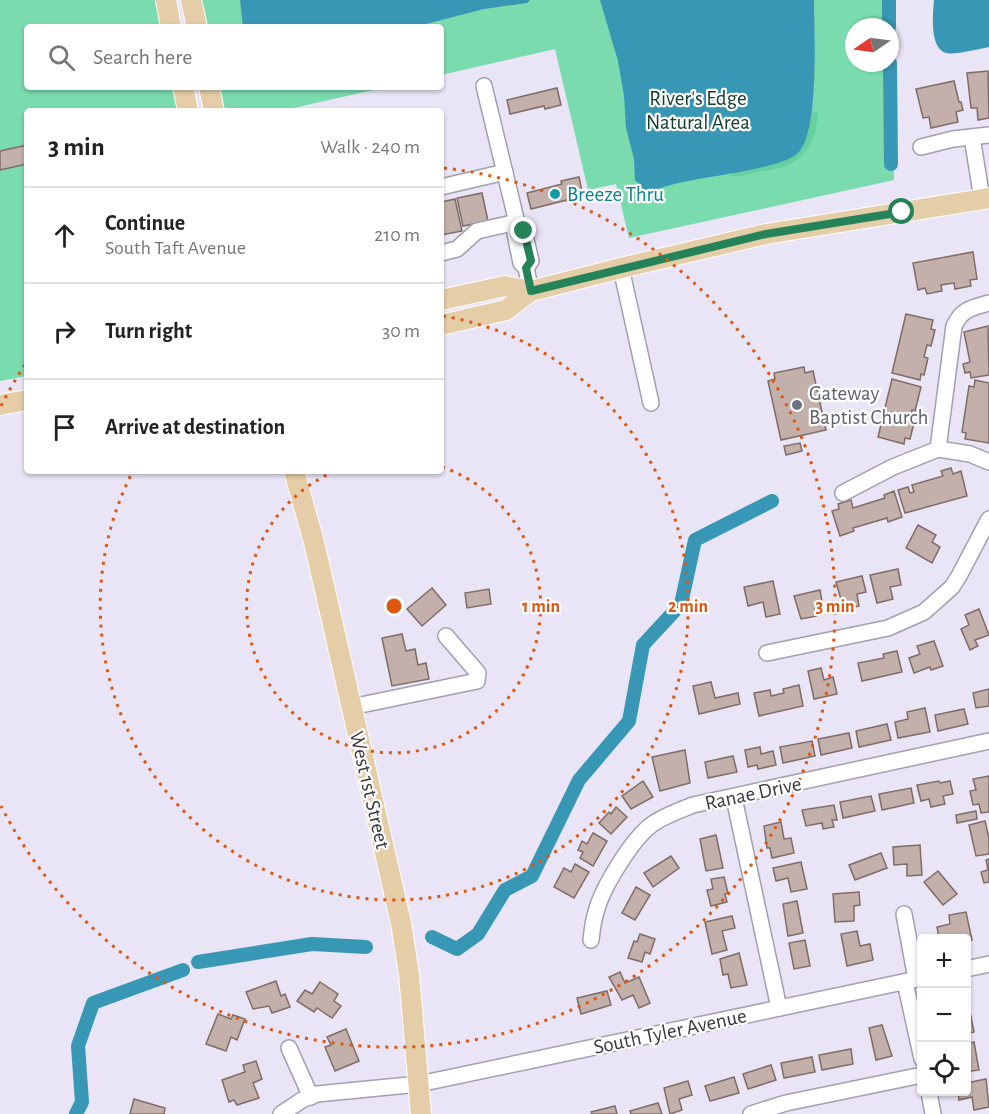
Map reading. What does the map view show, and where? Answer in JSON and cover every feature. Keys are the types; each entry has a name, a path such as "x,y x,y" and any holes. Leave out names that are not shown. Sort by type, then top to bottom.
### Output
{"main road":[{"path":"166,0 170,24"},
{"path":"191,0 196,24"},
{"path":"184,90 187,108"},
{"path":"210,90 213,108"},
{"path":"444,324 506,310 531,291 766,234 986,198"},
{"path":"444,299 505,286 531,291"},
{"path":"0,405 24,401"},
{"name":"West 1st Street","path":"295,474 314,542 400,923 409,974 421,1114"}],"street":[{"path":"484,86 518,225 524,231 531,261 526,268 531,291"},
{"path":"921,147 953,139 989,135"},
{"path":"972,137 986,198"},
{"path":"444,186 505,172"},
{"path":"444,252 457,249 477,231 518,225"},
{"path":"621,268 651,403"},
{"path":"938,449 954,326 960,315 973,307 989,303"},
{"path":"843,493 893,467 938,449 970,454 989,462"},
{"path":"767,652 888,628 924,612 952,587 989,519"},
{"path":"351,707 477,681 478,673 446,636"},
{"name":"Ranae Drive","path":"591,940 596,910 614,873 644,831 654,822 693,806 989,741"},
{"path":"734,798 779,1008"},
{"path":"904,914 914,980 919,1042"},
{"path":"971,968 989,964"},
{"name":"South Tyler Avenue","path":"311,1096 332,1091 419,1084 914,980"},
{"path":"281,1114 311,1096 289,1048"},
{"path":"750,1114 786,1102 917,1076"},
{"path":"930,1096 933,1114"}],"green space":[{"path":"0,0 158,0 162,24 24,24 24,90 174,90 178,108 24,108 24,377 0,381"},
{"name":"River's Edge Natural Area","path":"199,0 892,0 892,18 845,18 845,72 893,72 894,180 629,238 616,184 588,190 555,49 444,74 444,24 204,24"},
{"path":"218,90 374,90 293,108 221,108"},
{"path":"813,112 818,112 817,125 810,146 804,154 777,169 731,176 730,169"}],"water":[{"path":"240,0 530,0 527,3 484,9 426,24 243,24"},
{"path":"600,0 814,0 815,57 812,105 804,143 797,154 763,167 683,182 650,191 643,189 635,180 634,159 626,128 624,96 618,61"},
{"path":"934,0 989,0 989,47 955,53 946,53 941,50 933,30"}],"building":[{"path":"988,71 989,118 978,120 977,108 971,108 967,73"},
{"path":"954,81 963,110 956,112 958,122 931,128 929,117 923,118 916,89"},
{"path":"557,88 561,105 545,109 544,106 510,114 507,100"},
{"path":"24,146 24,165 0,170 0,151"},
{"name":"Breeze Thru","path":"579,177 583,196 531,209 527,193"},
{"path":"482,193 488,221 463,226 457,198"},
{"path":"455,199 462,231 444,234 444,201"},
{"path":"973,252 977,279 970,280 971,286 955,289 954,283 941,285 942,291 927,294 925,288 918,290 913,263"},
{"path":"906,314 933,320 931,329 935,330 931,346 927,345 924,357 928,358 924,375 921,374 920,380 892,373"},
{"path":"988,326 989,375 971,378 970,372 965,373 963,364 970,362 964,332"},
{"name":"Gateway Baptist Church","path":"804,367 805,373 813,371 826,430 781,440 768,381 775,379 774,373"},
{"path":"892,379 921,387 915,411 912,410 909,422 914,423 910,439 905,438 904,444 878,437"},
{"path":"975,380 989,383 989,443 965,439 966,433 962,432 969,386 974,387"},
{"path":"800,443 802,451 786,455 784,446"},
{"path":"951,468 953,474 961,471 967,496 905,513 898,490 908,487 910,493 914,492 912,485 943,476 941,471"},
{"path":"894,491 902,517 888,522 887,518 853,528 854,531 840,536 832,511 839,509 838,504 851,500 853,508 885,498 884,495"},
{"path":"918,525 936,535 932,542 940,547 932,563 906,548"},
{"path":"898,569 901,585 890,587 893,599 877,603 870,575"},
{"path":"862,576 866,592 857,594 859,606 844,610 836,582"},
{"path":"773,581 780,614 766,617 763,602 748,606 744,587"},
{"path":"432,588 446,605 422,626 407,609"},
{"path":"489,589 491,604 467,608 465,593"},
{"path":"820,590 823,607 815,609 817,616 801,619 794,596"},
{"path":"979,609 989,635 975,640 978,646 970,650 961,629 969,625 965,615"},
{"path":"402,634 406,651 415,649 418,665 426,663 429,679 392,686 382,638"},
{"path":"934,641 943,666 931,670 930,667 914,673 909,658 920,654 917,646"},
{"path":"897,651 902,672 862,681 858,663 884,658 883,654"},
{"path":"821,668 824,680 833,677 837,694 814,699 808,671"},
{"path":"711,682 715,698 738,693 740,704 699,714 693,686"},
{"path":"799,685 803,706 759,716 754,693 770,690 771,696 784,693 783,689"},
{"path":"989,689 989,706 976,708 973,693"},
{"path":"925,708 930,732 898,738 895,722 908,719 907,712"},
{"path":"964,709 968,724 938,731 935,715"},
{"path":"887,724 891,740 859,747 856,731"},
{"path":"849,733 852,748 821,755 818,739"},
{"path":"812,741 815,756 783,763 780,747"},
{"path":"760,747 761,754 773,751 776,765 758,769 757,765 748,767 745,750"},
{"path":"685,750 690,783 660,791 652,757"},
{"path":"733,756 737,772 708,778 705,762"},
{"path":"989,776 989,812 981,813 979,804 973,805 970,791 976,790 973,779"},
{"path":"643,781 653,797 631,809 622,796"},
{"path":"939,781 940,783 950,781 953,794 943,796 945,804 931,807 929,799 921,801 917,785"},
{"path":"911,788 914,803 882,810 879,794"},
{"path":"871,796 875,811 843,818 840,802"},
{"path":"834,805 837,820 832,820 834,827 823,829 822,823 806,826 802,810"},
{"path":"616,807 627,817 611,834 599,823"},
{"path":"976,811 977,819 957,823 956,815"},
{"path":"985,821 989,838 989,854 976,856 969,825"},
{"path":"781,822 784,839 791,838 794,853 772,858 770,848 767,848 764,826"},
{"path":"593,833 607,841 593,866 580,858 583,852 578,850 582,841 587,844"},
{"path":"716,835 723,868 706,871 700,839"},
{"path":"920,845 922,875 907,876 907,864 894,865 893,847"},
{"path":"881,853 887,868 855,880 849,865"},
{"path":"671,856 679,868 653,887 644,873"},
{"path":"989,859 989,882 984,883 981,872 988,870 986,860"},
{"path":"801,862 807,889 791,892 788,878 776,881 773,868"},
{"path":"575,864 589,872 574,898 554,887 564,868 571,872"},
{"path":"938,871 957,894 943,905 924,882"},
{"path":"724,877 728,893 725,894 727,902 711,906 707,890 713,889 711,879"},
{"path":"636,887 650,895 635,920 622,913"},
{"path":"859,892 860,905 854,906 854,921 835,922 833,894"},
{"path":"797,901 803,933 788,936 783,904"},
{"path":"966,912 971,934 938,934 937,927 950,924 949,915"},
{"path":"732,916 735,928 722,931 727,950 712,954 705,922"},
{"path":"857,931 860,946 870,944 873,960 847,966 841,934"},
{"path":"640,934 655,939 650,954 645,952 642,962 628,958 634,941 637,942"},
{"path":"805,940 810,966 794,969 789,943"},
{"path":"739,953 747,985 731,988 728,974 723,975 720,959"},
{"path":"620,972 625,983 639,977 650,1003 639,1008 633,995 622,1000 609,977"},
{"path":"276,981 281,996 285,994 290,1007 272,1013 269,1006 253,1009 246,992"},
{"path":"320,982 338,994 334,1001 341,1006 332,1018 317,1008 314,1012 297,1001 305,990 312,994"},
{"path":"607,991 611,1005 581,1014 577,998"},
{"path":"218,1014 231,1019 233,1015 245,1019 237,1040 231,1037 226,1051 206,1044"},
{"path":"971,1017 974,1032 971,1033"},
{"path":"882,1025 892,1056 876,1060 869,1028"},
{"path":"346,1029 359,1061 335,1071 325,1047 331,1045 327,1037"},
{"path":"974,1042 979,1070 971,1071 971,1043"},
{"path":"851,1049 853,1064 822,1070 819,1055"},
{"path":"812,1057 815,1072 784,1078 781,1063"},
{"path":"256,1061 262,1079 253,1083 259,1098 237,1105 234,1100 229,1102 222,1080 245,1072 243,1065"},
{"path":"771,1065 776,1080 748,1089 743,1074"},
{"path":"734,1077 739,1093 710,1101 705,1086"},
{"path":"986,1079 989,1107 974,1110 972,1097 959,1100 958,1096 971,1096 971,1082"},
{"path":"688,1081 692,1095 679,1099 682,1110 670,1114 664,1088"},
{"path":"134,1099 165,1108 164,1114 130,1114"},
{"path":"658,1103 662,1114 631,1114 630,1111"},
{"path":"615,1106 617,1114 592,1114 591,1112"}],"waterway":[{"path":"889,0 889,18"},
{"path":"890,72 891,164"},
{"path":"432,937 457,949 478,934 505,890 532,876 579,780 629,721 643,645 681,604 695,540 772,501"},
{"path":"198,962 312,944 366,947"},
{"path":"76,1114 82,1102 78,1046 93,1003 183,970"}],"place":[{"name":"Breeze Thru","path":"555,194"},
{"name":"Gateway Baptist Church","path":"797,405"}],"route":[{"path":"524,231 531,261 526,268 531,291 766,234 902,212"}]}
